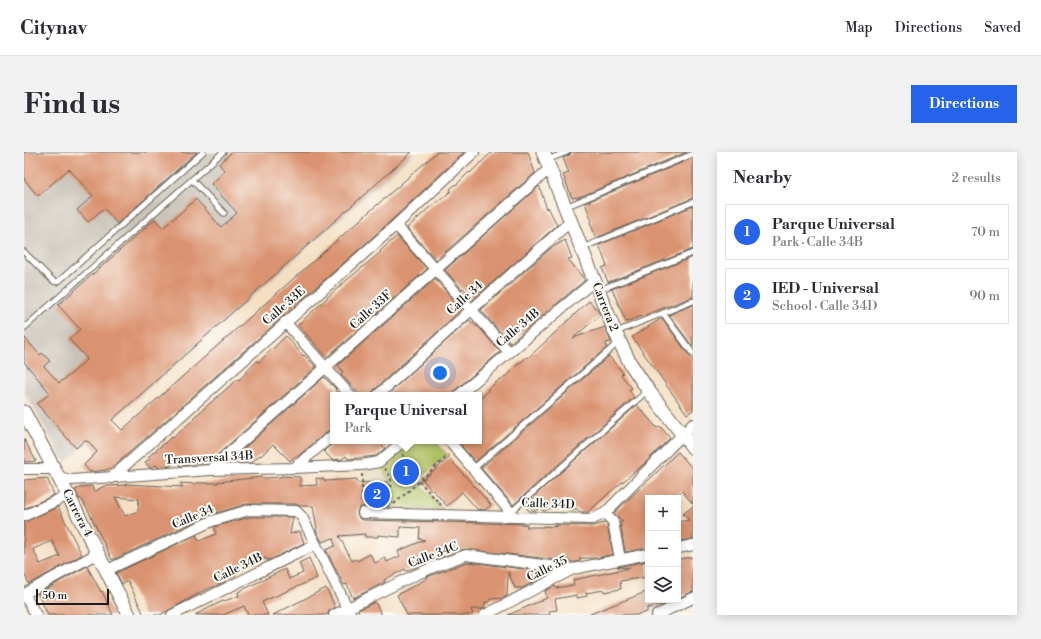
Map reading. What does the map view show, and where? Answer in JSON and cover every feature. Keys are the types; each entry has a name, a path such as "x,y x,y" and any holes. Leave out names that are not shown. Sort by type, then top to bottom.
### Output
{"street":[{"name":"Calle 33E","path":"111,478 396,225 474,152"},
{"name":"Carrera 2","path":"546,160 617,337 630,363 648,390 693,448"},
{"name":"Calle 33F","path":"210,470 436,269 546,160"},
{"name":"Calle 34","path":"381,392 570,222"},
{"path":"396,225 509,352"},
{"name":"Calle 34B","path":"462,392 509,352 596,286"},
{"path":"285,322 347,392"},
{"name":"Carrera 4","path":"24,412 129,615"},
{"name":"Calle 34D","path":"363,513 450,515 512,514 593,519 605,513 693,424"},
{"path":"294,468 330,438"},
{"path":"362,465 378,462 395,444"},
{"path":"452,445 512,514"},
{"name":"Transversal 34B","path":"24,469 56,473 72,480 210,470 362,465"},
{"path":"24,516 68,495"},
{"name":"Calle 34","path":"107,570 212,521 249,510 296,511 302,517 316,544"},
{"path":"605,513 613,522 620,559"},
{"path":"316,544 349,612"},
{"name":"Calle 34B","path":"172,615 316,544"},
{"path":"681,547 693,545"},
{"path":"36,615 24,594 98,553"},
{"name":"Calle 34C","path":"334,615 349,612 402,581 466,555 573,569"},
{"name":"Calle 35","path":"485,615 573,569 645,555"},
{"path":"657,615 693,598"}],"lane":[{"path":"24,252 52,280 56,282 59,281 203,152"},
{"path":"24,328 223,152"},
{"name":"Calle 33F","path":"546,160 566,152"},
{"path":"565,207 693,154"},
{"path":"192,180 224,213"},
{"path":"581,248 693,202"},
{"name":"Calle 34B","path":"596,286 693,253"},
{"path":"473,469 617,337 663,314 693,302"},
{"path":"663,314 693,353"},
{"path":"512,514 648,390"}],"path":[{"path":"397,444 423,478"},
{"path":"380,460 390,481 392,506 423,478 452,445"},
{"path":"362,465 363,513"},
{"path":"419,481 450,515"}],"shaded area":[{"path":"24,152 416,152 65,463 24,391"},
{"path":"380,464 389,481 390,509 364,509 364,467"}],"green space":[{"path":"403,444 438,444 447,455 417,481 443,509 390,509 389,481 380,464"}],"building":[{"path":"24,152 197,152 117,224 104,208 88,222 77,210 93,196 69,169 38,196 24,179"},
{"path":"232,152 412,152 112,420 122,430 437,152 464,152 392,220 284,316 280,317 279,320 113,467 106,470 90,472 84,465 97,452 88,441 87,442 85,440 76,448 37,404 50,393 24,362 24,337 40,355 42,353 50,361 44,366 59,383 71,374 87,359 69,339 80,329 58,305 155,219 163,228 196,199 221,227 237,213 211,184 225,171 219,164"},
{"path":"492,152 528,152 535,173 436,260 407,228 430,207 451,191 450,189 469,172 470,173"},
{"path":"571,152 687,152 582,196 572,198 563,175 569,173 563,158 570,155"},
{"path":"693,158 693,198 596,238 590,222 592,221 585,203"},
{"path":"539,186 547,209 548,207 557,225 473,300 445,270"},
{"path":"693,206 693,249 608,282 602,268 607,266 599,245"},
{"path":"397,236 427,269 327,357 298,325 341,285 381,252 380,251"},
{"path":"565,240 572,258 568,259 585,280 510,343 481,310 551,248"},
{"path":"693,257 693,297 626,322 612,289"},
{"path":"435,279 461,310 373,392 357,392 341,374 343,372 338,365"},
{"path":"589,301 600,315 573,338 605,327 611,342 606,343 607,347 475,462 460,444 482,444 482,397 488,391 487,390 500,379 501,381 520,362 527,357 528,358"},
{"path":"693,305 693,347 669,315"},
{"path":"662,318 693,361 693,410 687,414 632,337"},
{"path":"469,320 477,327 478,326 500,352 454,392 390,392"},
{"path":"286,336 303,356 304,355 316,367 207,464 197,464 196,462 193,465 180,466 177,461 170,466 166,467 164,465 157,467 156,465 150,468 145,462 150,459 148,457 172,437 173,438 194,419 193,418 238,379 239,380 257,361 259,362"},
{"path":"609,356 623,373 621,375 632,388 629,390 634,397 513,505 481,468"},
{"path":"324,377 336,389 335,390 337,392 330,392 330,430 297,457 296,456 290,461 273,444 261,456 260,455 251,463 236,463 232,459"},
{"path":"637,405 657,428 660,426 670,438 644,464 588,512 580,512 577,509 562,509 557,504 545,511 543,511 540,507 536,511 529,511 524,505"},
{"path":"24,439 36,461 24,462"},
{"path":"332,444 381,444 385,448 376,456 348,459 346,456 342,459 332,460 324,451"},
{"path":"678,452 693,469 693,504 682,491 677,495 645,495 645,549 625,552 620,522 623,522 614,513"},
{"path":"449,458 491,505 485,510 477,509 462,492 447,506 423,480"},
{"path":"262,477 300,477 300,486 317,485 316,478 324,479 325,481 357,479 357,483 388,482 389,507 360,507 357,513 359,518 363,520 528,525 526,527 556,527 554,525 593,526 605,523 607,525 613,554 597,558 580,558 580,561 576,562 464,549 406,571 405,569 384,580 385,582 353,598 347,584 344,585 326,550 335,546 333,538 322,542 316,530 313,506 300,506 296,504 247,504 209,515 112,560 88,510 81,499 79,499 75,490 82,487 92,486 94,492 104,486 126,485 125,484 183,487 180,483 218,483 217,482","holes":["115,497 139,499 138,511 125,516","400,527 420,528 419,539 425,540 398,551 400,556 387,562 385,558 375,563 370,554 357,561 355,559 352,561 339,536 365,534 365,537 378,537 378,535 400,537"]},
{"path":"47,478 54,495 24,509 24,480"},
{"path":"693,506 693,539 681,541 681,521 689,520 683,514"},
{"path":"58,507 82,555 29,584 24,573 24,522","holes":["52,541 60,556 40,564 33,549"]},
{"path":"250,517 293,517 290,534 300,531 304,543 272,559 267,560 266,558 244,562 245,566 234,570 236,575 224,579 225,582 203,591 160,615 144,615 128,581 122,584 116,573 196,535 199,541 216,534 214,527"},
{"path":"693,557 693,592 681,597 681,567 681,559"},
{"path":"309,558 317,578 262,602 268,615 248,615 244,606 223,615 195,615 221,602 239,596 238,592 285,569 289,579 303,573 299,563"},
{"path":"467,562 548,572 549,574 522,588 515,588 508,572 507,596 503,598 490,599 490,602 485,602 485,608 471,609 473,615 407,615 397,595 428,578 427,577"},
{"path":"645,562 645,577 620,581 621,589 586,593 587,596 577,598 577,595 555,599 557,610 549,611 550,615 508,615 547,598 545,591 555,586 556,588 574,585 573,580 630,568 617,567"},
{"path":"87,566 101,592 102,591 113,615 48,615 38,594"},
{"path":"326,588 335,607 329,611 328,614 273,615"},
{"path":"645,592 645,603 668,603 647,608 647,612 638,615 588,615"},
{"path":"375,602 382,615 360,615 358,610"}],"place":[{"name":"Parque Universal","path":"406,472"},
{"name":"IED - Universal","path":"377,495"}]}
